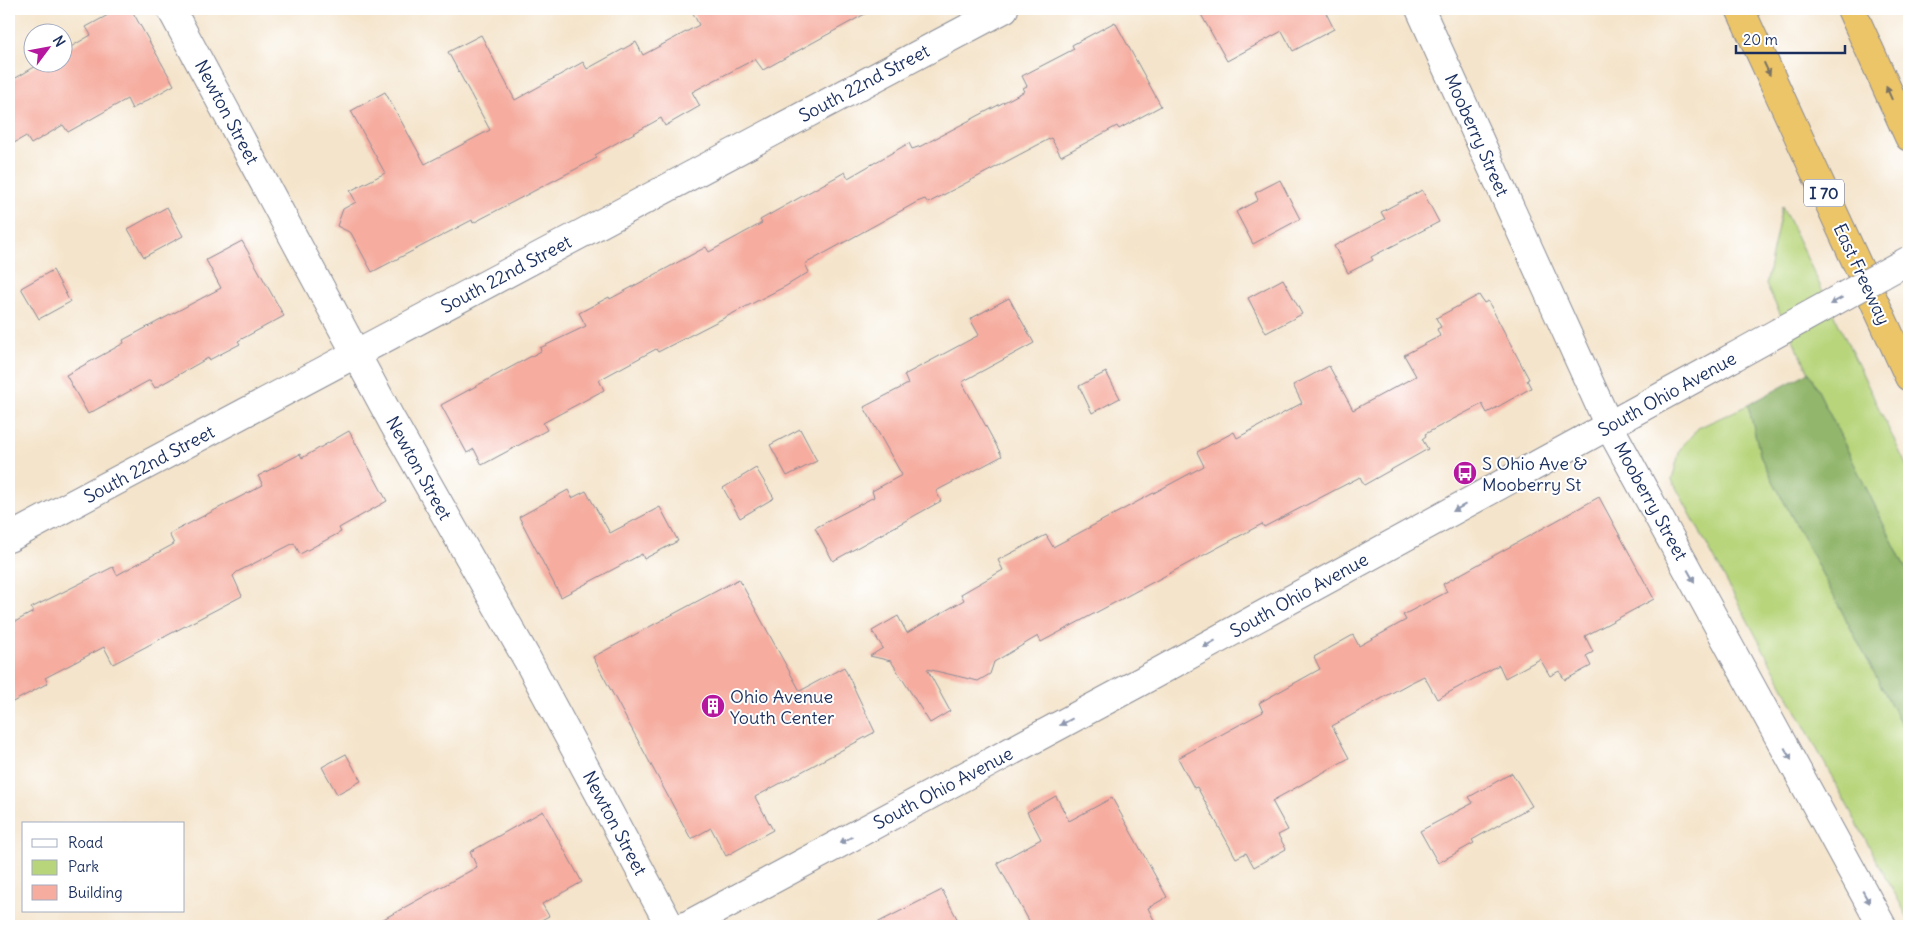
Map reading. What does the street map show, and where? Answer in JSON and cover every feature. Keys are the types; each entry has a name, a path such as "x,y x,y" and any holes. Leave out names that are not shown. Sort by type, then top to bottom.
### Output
{"highway":[{"name":"East Freeway","path":"1740,9 1909,377"},
{"path":"1851,9 1909,137"}],"street":[{"name":"Newton Street","path":"172,9 392,421 527,659 670,926"},
{"name":"South 22nd Street","path":"9,538 1004,9"},
{"name":"Mooberry Street","path":"1420,9 1609,426 1882,926"},
{"name":"South Ohio Avenue","path":"686,926 1609,426 1909,260"}],"green space":[{"path":"1782,206 1909,471 1909,575 1766,285"},
{"path":"1809,372 1909,575 1909,739 1761,458 1748,405"},
{"path":"1748,405 1761,458 1909,739 1909,920 1672,480 1680,449 1698,428"}],"building":[{"path":"119,9 131,9 174,85 132,109 127,99 68,132 63,125 31,144 26,136 9,146 9,82 26,72 72,72 72,46 91,35 86,27"},
{"path":"691,9 874,9 763,70 755,59 692,92 700,106 665,126 661,118 595,155 597,158 473,223 472,220 372,272 351,233 337,226 343,209 356,202 350,191 385,173 351,111 385,92 425,164 490,130 448,52 481,35 515,100 583,62 587,69 636,42 643,55 699,25"},
{"path":"1198,9 1324,9 1334,29 1293,51 1282,31 1227,61"},
{"path":"1115,22 1161,106 1119,129 1117,126 1061,156 1051,138 928,203 925,199 917,202 805,264 809,272 786,286 658,352 656,349 599,380 604,390 543,423 547,430 482,465 474,449 467,453 441,405 541,351 540,348 586,326 579,313 609,297 610,299 706,247 709,252 762,223 760,220 845,172 848,178 909,143 912,149 921,146 1025,91 1023,88 1027,86 1022,76 1074,49 1072,45"},
{"path":"1280,180 1300,219 1253,244 1236,212 1258,200 1255,193"},
{"path":"1422,190 1439,222 1371,257 1373,260 1348,273 1334,246 1385,219 1381,212"},
{"path":"167,207 183,236 144,257 128,229"},
{"path":"242,241 284,316 238,341 240,344 209,360 208,358 155,388 150,380 88,414 66,375 124,343 123,340 221,288 206,260"},
{"path":"53,270 70,302 39,319 21,288"},
{"path":"1283,279 1302,314 1266,333 1248,298"},
{"path":"1479,295 1484,303 1488,301 1529,379 1527,380 1531,388 1487,413 1482,404 1425,434 1426,436 1422,439 1428,449 1364,485 1360,477 1264,527 1262,524 1041,642 1038,636 994,662 990,674 978,681 927,669 950,711 930,723 891,661 870,656 883,648 872,631 898,616 907,633 964,600 961,594 1003,570 998,560 1046,535 1053,547 1204,466 1197,452 1234,432 1237,438 1302,403 1293,385 1329,366 1353,410 1416,376 1404,355 1440,336 1437,329 1441,327 1436,318"},
{"path":"1009,298 1034,343 962,382 1002,456 936,491 941,501 833,561 815,528 874,497 872,491 902,475 864,407 908,384 904,375 979,335 970,319"},
{"path":"1106,372 1120,398 1092,413 1079,386"},
{"path":"800,429 817,461 787,476 770,445"},
{"path":"349,431 387,501 339,528 341,532 300,554 294,543 237,572 233,576 242,596 113,664 104,647 45,678 48,683 9,704 9,625 33,612 31,608 113,567 117,575 174,544 169,534 263,485 258,476 300,454 302,458"},
{"path":"756,468 774,498 740,518 723,488"},
{"path":"568,490 572,498 586,491 610,533 660,507 678,541 644,559 642,554 561,597 519,517"},
{"path":"1599,497 1654,599 1585,636 1593,652 1586,656 1591,666 1565,680 1559,671 1550,676 1540,659 1505,678 1499,665 1437,699 1424,676 1408,684 1332,726 1349,758 1272,801 1288,830 1278,835 1286,849 1254,867 1246,853 1236,858 1197,787 1194,788 1178,758 1263,712 1259,703 1320,669 1314,657 1353,635 1359,646 1406,620 1403,615 1447,592 1443,584"},
{"name":"Ohio Avenue Youth Center","path":"739,579 800,691 844,667 875,732 755,797 773,830 726,856 711,828 691,839 593,657"},
{"path":"346,754 361,781 337,794 322,767"},
{"path":"1512,773 1532,806 1472,840 1474,843 1438,863 1420,831 1473,803 1469,797"},
{"path":"1056,796 1069,821 1112,798 1167,897 1148,908 1157,926 1032,926 997,863 1041,839 1027,812"},
{"path":"543,811 582,882 542,904 549,916 530,926 371,926 477,867 470,852"},
{"path":"942,890 961,926 871,926"}],"place":[{"name":"S Ohio Ave & Mooberry St","path":"1465,473"},
{"name":"Ohio Avenue Youth Center","path":"713,706"}]}
